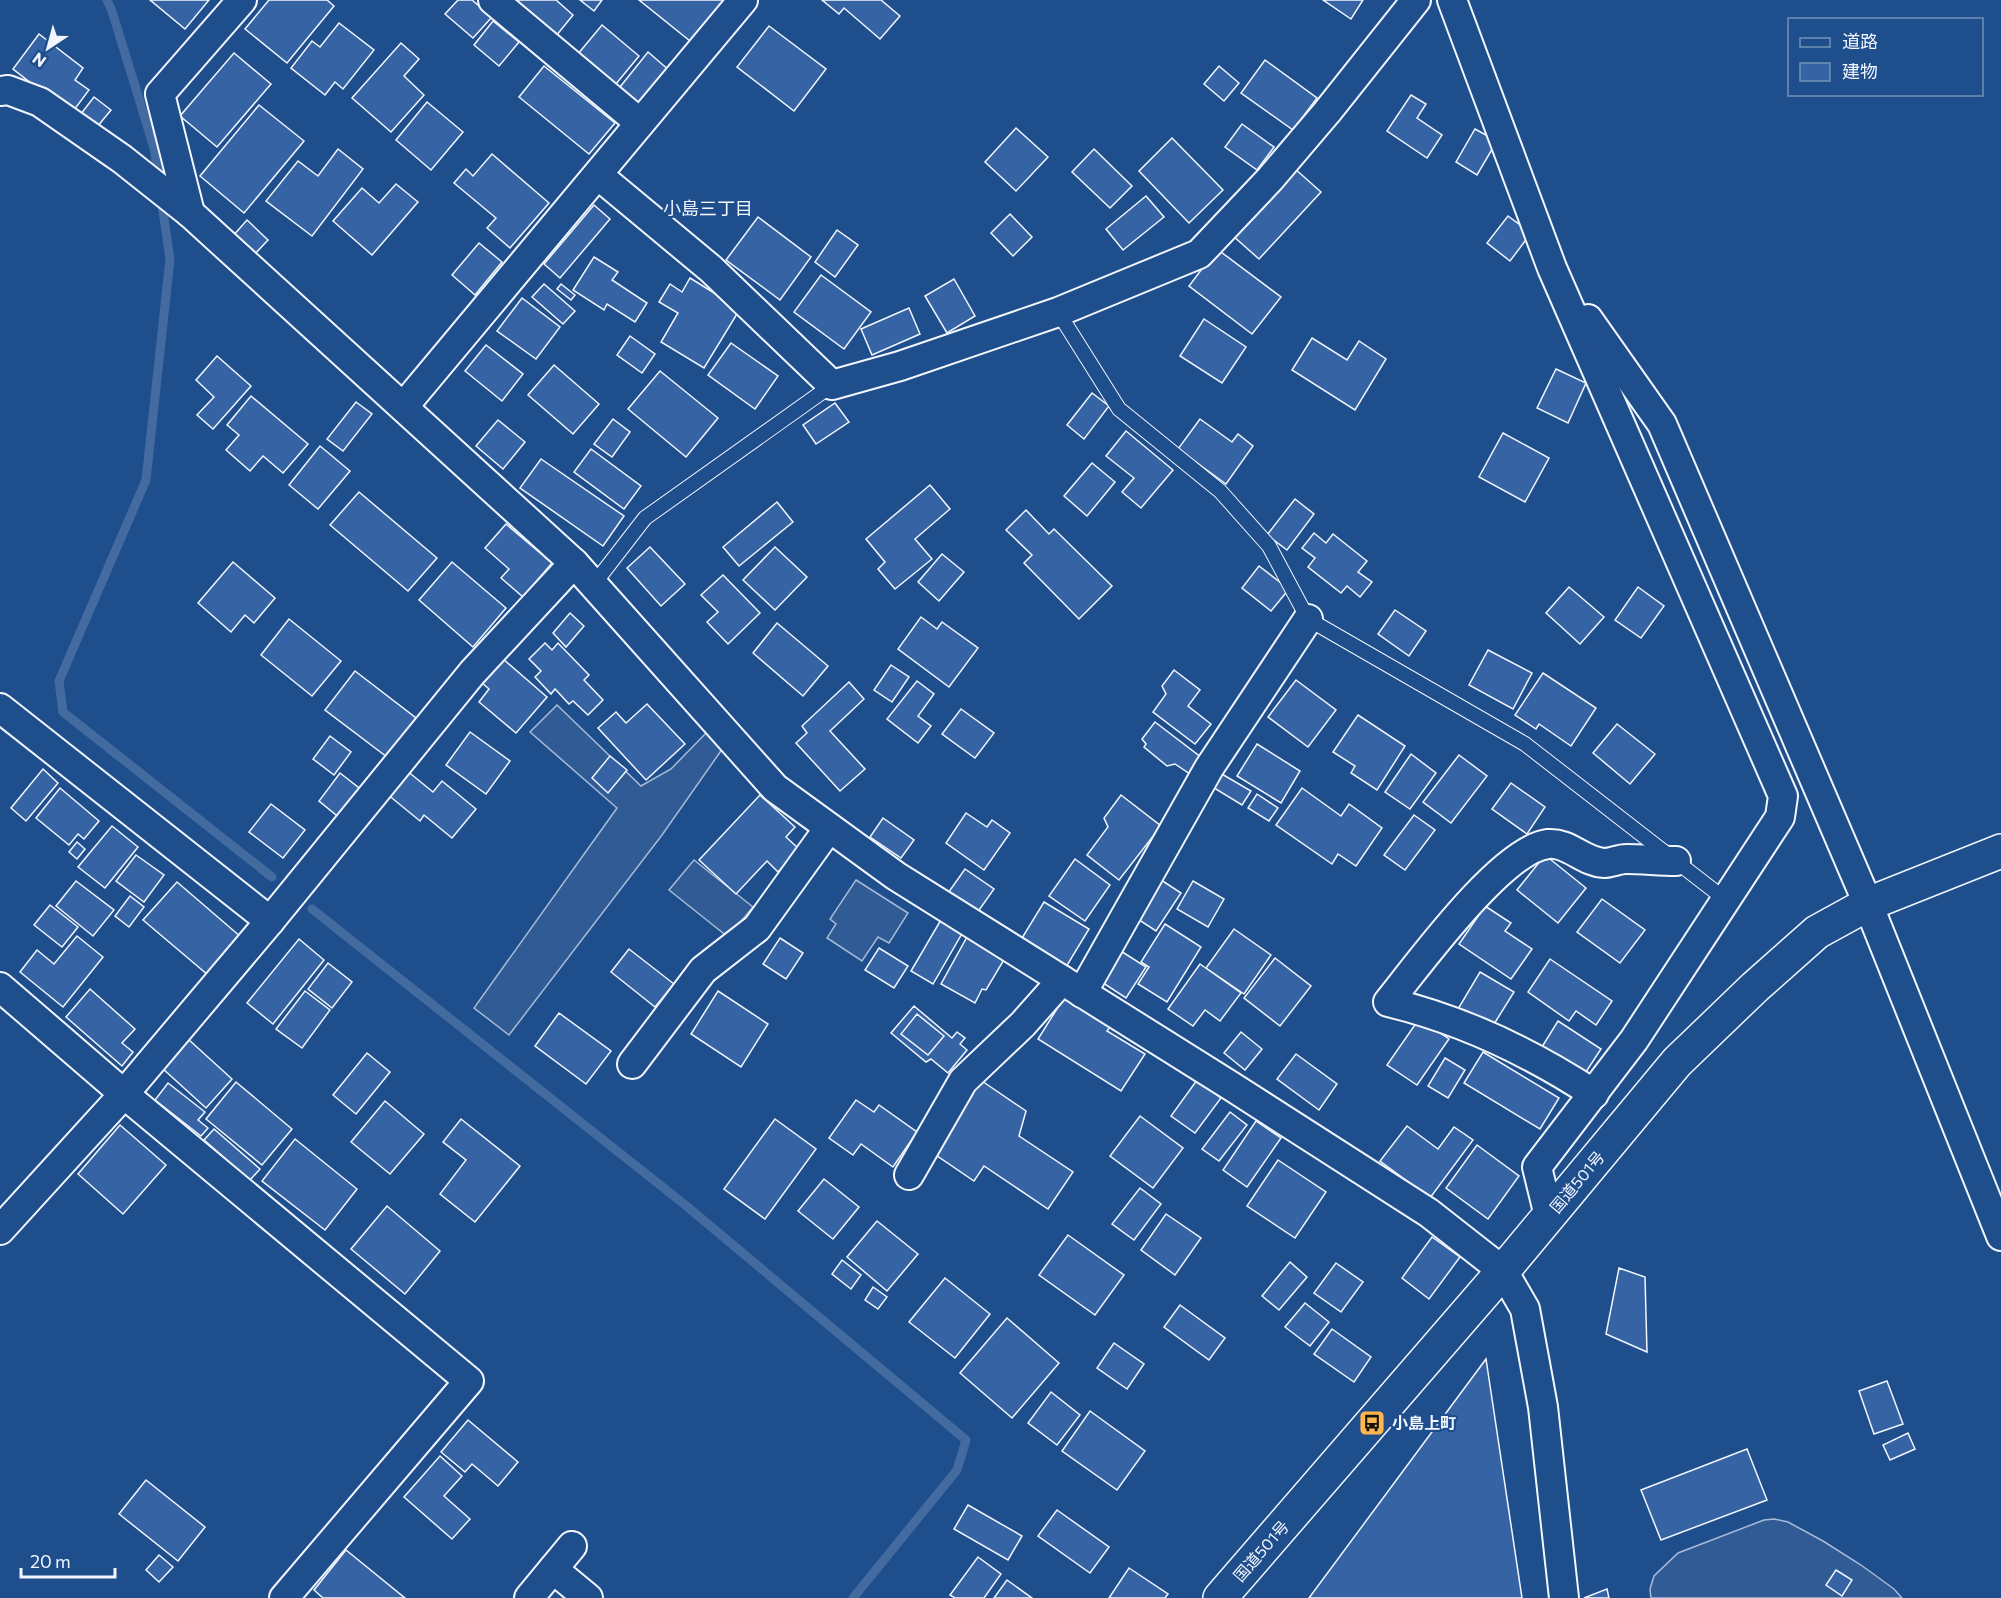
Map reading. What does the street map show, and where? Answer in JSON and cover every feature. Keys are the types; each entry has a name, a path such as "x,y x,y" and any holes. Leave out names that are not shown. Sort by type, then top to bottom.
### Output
{"highway":[{"name":"国道501号","path":"1220,1598 1503,1271 1677,1062 1755,987 1817,932 1868,904 2001,851"}],"street":[{"path":"190,213 160,94 242,0"},
{"path":"493,0 640,123"},
{"path":"404,406 743,0"},
{"path":"598,175 711,269 832,386 900,366 1058,312 1199,254 1270,179 1313,129 1416,0"},
{"path":"1452,0 1552,268 1783,796 1780,817 1634,1040 1537,1167 1549,1216"},
{"path":"0,91 8,90 40,102 122,159 190,213 574,563 775,788 896,876 1428,1214 1503,1271 1525,1309 1543,1407 1564,1598"},
{"path":"1552,268 1662,424 1868,904 2001,1236"},
{"path":"0,1230 124,1094 270,921 472,673 574,563"},
{"path":"909,1175 963,1081 1023,1024 1072,986 1209,768 1308,620"},
{"path":"0,708 270,921"},
{"path":"632,1064 703,970 757,928 829,828"},
{"path":"1594,1094 1527,1053 1472,1028 1388,1002 1470,902 1492,879 1528,851 1548,844 1567,847 1589,859 1604,863 1624,859 1676,861"},
{"path":"0,987 124,1094 469,1381 297,1594"},
{"path":"528,1598 572,1546"},
{"path":"553,1569 588,1598"}],"lane":[{"path":"1058,312 1119,408 1220,491 1269,546 1308,620 1525,744 1726,900"},
{"path":"594,584 645,518 832,386"}],"shaded area":[{"path":"557,705 641,786 671,769 707,732 723,748 662,835 509,1035 474,1008 617,808 530,732"},
{"path":"694,860 753,907 728,937 669,890"},
{"path":"856,880 908,913 889,943 878,937 862,961 827,938 836,924 830,919"},
{"path":"1774,1519 1788,1522 1823,1541 1861,1565 1894,1589 1902,1598 1651,1598 1650,1589 1654,1576 1678,1553 1764,1520"}],"building":[{"path":"150,0 209,0 185,29"},
{"path":"269,0 327,0 334,6 287,63 245,29"},
{"path":"458,0 472,0 492,17 473,38 445,14"},
{"path":"514,0 556,0 573,15 556,36"},
{"path":"580,0 602,0 594,11"},
{"path":"639,0 731,0 695,45"},
{"path":"822,0 881,0 900,16 880,39 844,8 839,14"},
{"path":"1323,0 1363,0 1351,19"},
{"path":"493,21 519,42 499,66 474,45"},
{"path":"339,23 374,50 343,89 335,82 325,95 291,68 312,41 320,47"},
{"path":"602,25 639,56 611,90 573,60"},
{"path":"769,26 826,69 794,111 737,67"},
{"path":"39,34 83,68 75,80 89,90 71,114 13,69"},
{"path":"401,43 419,59 404,76 424,95 391,132 352,98"},
{"path":"648,52 670,71 639,110 616,92"},
{"path":"234,53 271,84 217,147 180,116"},
{"path":"1265,60 1317,98 1293,130 1241,93"},
{"path":"544,66 615,123 589,154 519,97"},
{"path":"1219,66 1239,83 1224,101 1204,84"},
{"path":"1411,95 1426,104 1417,118 1442,135 1427,158 1387,131"},
{"path":"94,97 111,110 97,127 80,115"},
{"path":"427,102 463,132 431,170 396,140"},
{"path":"259,105 304,141 244,213 200,176"},
{"path":"1242,124 1274,147 1257,170 1225,147"},
{"path":"1016,128 1048,157 1016,191 985,162"},
{"path":"1475,129 1497,141 1477,175 1456,162"},
{"path":"1172,138 1223,190 1189,223 1139,171"},
{"path":"338,149 363,169 312,236 266,201 298,161 318,176"},
{"path":"1094,149 1132,186 1110,208 1072,172"},
{"path":"492,154 549,203 510,248 487,228 496,218 454,183 466,169 473,176"},
{"path":"1294,168 1321,192 1259,259 1232,235"},
{"path":"396,184 418,202 372,255 333,221 362,188 379,203"},
{"path":"1146,196 1164,217 1123,250 1106,229"},
{"path":"594,205 610,219 560,278 544,264"},
{"path":"1010,214 1032,237 1013,256 991,233"},
{"path":"1508,216 1531,233 1510,261 1487,243"},
{"path":"758,217 811,257 780,300 726,260"},
{"path":"247,220 268,240 253,256 232,237"},
{"path":"837,230 858,245 835,277 815,262"},
{"path":"479,243 502,262 475,295 452,275"},
{"path":"1217,249 1281,297 1252,334 1189,286"},
{"path":"594,257 618,272 612,280 647,303 635,322 607,304 604,310 573,290"},
{"path":"821,275 871,312 844,349 794,312"},
{"path":"690,278 740,309 704,368 661,342 678,313 659,302 670,284 682,292"},
{"path":"954,279 975,316 947,333 925,296"},
{"path":"544,284 575,311 563,324 532,297"},
{"path":"561,284 575,295 571,300 557,289"},
{"path":"522,298 560,327 536,359 497,331"},
{"path":"909,308 920,334 872,355 861,329"},
{"path":"1204,319 1246,347 1222,383 1180,356"},
{"path":"630,336 655,354 642,373 617,355"},
{"path":"1312,338 1347,360 1359,341 1386,359 1355,410 1292,370"},
{"path":"731,343 778,376 755,409 708,375"},
{"path":"486,345 523,374 502,401 465,371"},
{"path":"217,356 251,386 213,429 197,415 214,397 196,380"},
{"path":"554,365 599,404 573,434 528,395"},
{"path":"1556,369 1586,383 1568,423 1537,408"},
{"path":"660,371 718,418 686,457 628,409"},
{"path":"1092,393 1109,406 1084,439 1067,425"},
{"path":"251,396 308,444 283,473 263,456 250,471 226,450 239,435 227,425"},
{"path":"356,402 372,414 343,451 327,439"},
{"path":"835,403 849,422 816,444 803,425"},
{"path":"613,419 630,432 612,457 594,444"},
{"path":"1200,419 1232,442 1238,434 1253,446 1226,484 1178,449"},
{"path":"498,420 525,442 503,469 476,446"},
{"path":"1126,431 1173,470 1141,508 1122,492 1134,478 1106,456"},
{"path":"1503,433 1549,458 1525,502 1479,477"},
{"path":"320,446 350,471 318,509 289,485"},
{"path":"591,449 641,486 624,509 574,472"},
{"path":"541,459 624,516 603,546 520,488"},
{"path":"1092,463 1115,482 1087,516 1064,496"},
{"path":"930,485 950,509 915,539 932,559 895,589 878,569 885,562 866,539"},
{"path":"359,492 437,558 408,591 330,525"},
{"path":"1295,499 1314,514 1287,550 1267,535"},
{"path":"777,502 793,522 739,566 723,547"},
{"path":"1026,510 1049,534 1054,529 1112,586 1079,619 1024,563 1032,555 1006,530"},
{"path":"506,524 552,563 523,597 501,578 509,569 485,548"},
{"path":"1314,533 1326,543 1333,534 1367,561 1358,572 1372,582 1360,597 1347,586 1341,593 1308,567 1315,558 1302,548"},
{"path":"650,547 685,584 661,606 627,568"},
{"path":"775,547 807,577 775,610 743,580"},
{"path":"942,554 964,572 939,601 918,582"},
{"path":"233,562 275,598 254,623 245,615 231,632 198,603"},
{"path":"452,562 506,608 473,647 419,600"},
{"path":"1259,566 1289,589 1271,611 1242,588"},
{"path":"723,575 760,613 728,644 707,622 718,612 701,595"},
{"path":"1569,587 1604,617 1580,644 1546,613"},
{"path":"1638,587 1664,606 1641,638 1615,620"},
{"path":"1395,610 1426,631 1409,656 1378,634"},
{"path":"570,613 584,626 566,647 553,633"},
{"path":"921,617 937,629 942,622 978,648 949,687 898,649"},
{"path":"289,619 341,661 312,696 261,655"},
{"path":"777,623 828,666 803,696 753,653"},
{"path":"545,643 552,650 558,643 589,675 584,680 603,700 588,715 573,701 569,704 555,689 551,694 535,677 541,671 529,659"},
{"path":"1488,650 1532,673 1513,709 1469,685"},
{"path":"502,658 547,697 516,733 479,702 489,689 481,682"},
{"path":"891,665 909,677 892,702 874,690"},
{"path":"1174,670 1200,690 1188,706 1211,724 1195,744 1153,712 1166,694 1162,686"},
{"path":"355,671 416,718 387,757 325,710"},
{"path":"1543,673 1596,708 1571,746 1539,724 1536,729 1515,715"},
{"path":"1296,680 1336,710 1308,747 1268,717"},
{"path":"917,681 934,694 918,716 931,726 918,743 887,719"},
{"path":"849,682 864,699 830,731 865,769 840,791 796,743 807,733 802,726"},
{"path":"647,704 685,744 646,780 598,728 616,712 626,723"},
{"path":"961,709 994,733 975,758 942,734"},
{"path":"1358,715 1405,746 1377,790 1351,773 1355,766 1333,752"},
{"path":"1155,722 1202,758 1190,774 1175,764 1167,766 1144,747 1146,744 1142,739"},
{"path":"1617,724 1655,754 1630,784 1593,753"},
{"path":"470,732 510,761 486,794 446,765"},
{"path":"330,736 351,752 334,775 313,759"},
{"path":"1257,744 1300,771 1281,803 1237,776"},
{"path":"1411,754 1436,773 1410,809 1385,792"},
{"path":"1459,755 1487,776 1451,823 1423,802"},
{"path":"610,756 627,770 608,793 592,778"},
{"path":"43,769 58,783 26,821 11,808"},
{"path":"406,770 433,792 442,781 476,809 452,838 424,815 420,821 387,794"},
{"path":"1215,770 1251,791 1242,805 1206,783"},
{"path":"340,773 363,791 341,819 319,801"},
{"path":"1511,783 1545,807 1527,834 1492,809"},
{"path":"60,788 99,821 84,839 78,834 69,845 36,818"},
{"path":"1302,788 1341,816 1349,804 1382,828 1356,866 1338,854 1332,864 1276,825"},
{"path":"1257,794 1278,808 1269,821 1248,808"},
{"path":"760,795 795,827 786,837 799,849 778,872 767,861 736,894 699,860"},
{"path":"1121,795 1161,826 1119,880 1087,855 1108,827 1104,818"},
{"path":"271,804 305,830 283,858 249,832"},
{"path":"966,813 987,827 992,820 1010,833 984,870 946,843"},
{"path":"1414,815 1435,830 1405,870 1384,855"},
{"path":"883,818 914,840 901,858 870,837"},
{"path":"112,826 138,847 105,888 78,867"},
{"path":"77,842 85,849 77,859 69,852"},
{"path":"136,855 164,875 144,902 116,881"},
{"path":"1545,855 1586,888 1558,923 1517,890"},
{"path":"1075,859 1110,885 1085,921 1049,896"},
{"path":"965,869 994,889 977,913 948,893"},
{"path":"1152,874 1181,893 1156,931 1127,912"},
{"path":"76,881 114,910 93,936 56,906"},
{"path":"1193,881 1224,899 1208,927 1177,909"},
{"path":"177,882 241,937 208,975 143,920"},
{"path":"130,896 144,907 129,927 115,916"},
{"path":"1602,899 1645,930 1620,963 1577,932"},
{"path":"1044,902 1089,929 1066,967 1022,938"},
{"path":"50,905 78,927 62,947 34,925"},
{"path":"1485,906 1511,923 1505,931 1532,949 1511,979 1459,944"},
{"path":"942,918 964,930 933,984 911,971"},
{"path":"1165,924 1201,947 1167,1002 1138,984 1149,967 1141,962"},
{"path":"1234,929 1271,955 1244,994 1206,968"},
{"path":"77,936 103,957 63,1007 20,972 37,950 54,964"},
{"path":"967,937 1005,958 986,990 982,989 975,1003 941,984"},
{"path":"780,938 803,953 786,979 763,964"},
{"path":"299,939 324,960 273,1024 247,1003"},
{"path":"1113,946 1146,967 1126,998 1094,977"},
{"path":"879,948 908,966 894,988 865,970"},
{"path":"629,949 674,984 655,1007 611,972"},
{"path":"1275,958 1311,986 1280,1026 1244,998"},
{"path":"1550,959 1612,1001 1596,1025 1576,1011 1569,1021 1528,992"},
{"path":"328,963 352,982 332,1008 308,989"},
{"path":"1200,964 1241,993 1220,1021 1205,1010 1193,1026 1168,1009"},
{"path":"1480,972 1514,992 1491,1029 1458,1009"},
{"path":"90,989 135,1029 122,1043 133,1052 122,1066 66,1017"},
{"path":"305,991 330,1010 302,1048 276,1029"},
{"path":"718,991 768,1024 741,1067 691,1034"},
{"path":"1067,993 1113,1023 1107,1031 1145,1054 1121,1091 1038,1039"},
{"path":"914,1006 952,1038 957,1032 965,1038 960,1044 967,1050 948,1073 931,1059 926,1062 891,1033"},
{"path":"559,1013 611,1051 586,1084 535,1046"},
{"path":"917,1014 944,1036 928,1055 901,1034"},
{"path":"1419,1019 1449,1039 1417,1085 1387,1065"},
{"path":"1558,1021 1601,1049 1582,1078 1540,1050"},
{"path":"1241,1032 1262,1049 1245,1070 1224,1053"},
{"path":"188,1039 232,1079 206,1108 162,1068"},
{"path":"1483,1052 1559,1098 1540,1129 1464,1083"},
{"path":"367,1053 390,1072 356,1114 333,1095"},
{"path":"1296,1054 1337,1084 1319,1110 1277,1079"},
{"path":"1445,1058 1465,1070 1448,1098 1428,1086"},
{"path":"979,1079 1026,1111 1019,1136 1073,1172 1048,1209 984,1166 974,1181 930,1151"},
{"path":"1197,1080 1221,1098 1195,1133 1171,1116"},
{"path":"236,1082 292,1129 262,1165 206,1119"},
{"path":"168,1083 205,1112 198,1120 208,1128 201,1136 155,1100"},
{"path":"856,1100 874,1112 879,1105 917,1132 893,1167 861,1144 853,1155 829,1138"},
{"path":"385,1101 424,1134 390,1174 351,1142"},
{"path":"1230,1112 1247,1125 1219,1161 1202,1149"},
{"path":"1140,1116 1183,1148 1153,1188 1110,1156"},
{"path":"461,1119 520,1166 475,1222 440,1194 466,1160 443,1142"},
{"path":"775,1119 816,1149 765,1219 724,1189"},
{"path":"1256,1121 1281,1138 1247,1187 1223,1170"},
{"path":"120,1125 166,1165 123,1214 78,1174"},
{"path":"1407,1126 1438,1149 1454,1127 1473,1140 1430,1198 1380,1161"},
{"path":"214,1129 260,1169 250,1180 204,1140"},
{"path":"295,1139 357,1189 325,1230 262,1181"},
{"path":"1477,1145 1519,1176 1488,1219 1446,1188"},
{"path":"1278,1160 1326,1192 1295,1238 1247,1206"},
{"path":"824,1179 859,1207 833,1239 798,1211"},
{"path":"1140,1188 1161,1204 1134,1240 1112,1224"},
{"path":"387,1206 440,1251 405,1294 351,1249"},
{"path":"1166,1214 1201,1238 1175,1275 1141,1250"},
{"path":"877,1221 918,1254 887,1291 847,1257"},
{"path":"1068,1235 1124,1275 1095,1315 1039,1275"},
{"path":"1432,1237 1460,1257 1429,1299 1402,1278"},
{"path":"842,1260 861,1275 851,1289 832,1274"},
{"path":"1290,1262 1307,1277 1279,1310 1262,1296"},
{"path":"1336,1263 1363,1282 1341,1312 1314,1293"},
{"path":"1619,1268 1645,1277 1647,1352 1606,1334"},
{"path":"945,1278 990,1314 955,1358 909,1322"},
{"path":"873,1287 887,1297 878,1309 865,1300"},
{"path":"1305,1303 1329,1322 1310,1346 1285,1327"},
{"path":"1180,1305 1225,1338 1209,1360 1164,1327"},
{"path":"1007,1318 1059,1363 1012,1418 960,1373"},
{"path":"1332,1329 1371,1357 1354,1382 1314,1354"},
{"path":"1114,1343 1144,1364 1127,1389 1097,1368"},
{"path":"1486,1359 1522,1598 1309,1598"},
{"path":"1887,1381 1903,1424 1874,1434 1859,1391"},
{"path":"1051,1392 1080,1415 1057,1445 1028,1423"},
{"path":"1090,1411 1145,1451 1117,1490 1062,1451"},
{"path":"468,1420 518,1462 498,1486 472,1464 465,1472 441,1452"},
{"path":"1908,1433 1915,1449 1890,1460 1883,1445"},
{"path":"1747,1449 1767,1500 1661,1540 1641,1490"},
{"path":"440,1456 462,1476 444,1496 470,1519 452,1539 404,1497"},
{"path":"146,1480 205,1527 178,1561 119,1514"},
{"path":"968,1505 1022,1536 1008,1560 954,1529"},
{"path":"1057,1510 1109,1547 1090,1573 1038,1536"},
{"path":"346,1550 405,1598 323,1598 314,1590"},
{"path":"159,1555 173,1567 159,1582 146,1570"},
{"path":"978,1557 1001,1574 984,1598 955,1598 950,1595"},
{"path":"1129,1568 1168,1594 1165,1598 1109,1598"},
{"path":"1836,1570 1852,1580 1842,1596 1826,1585"},
{"path":"1007,1580 1032,1598 994,1598"},
{"path":"1607,1589 1609,1598 1584,1598"}],"waterway":[{"path":"107,0 154,148 159,179"},
{"path":"161,198 170,259 146,480 59,681 63,712 272,877"},
{"path":"312,909 684,1204 966,1440 957,1470 853,1598"}],"place":[{"name":"小島上町","path":"1372,1423"}],"district":[{"name":"小島三丁目","path":"708,209"}]}
